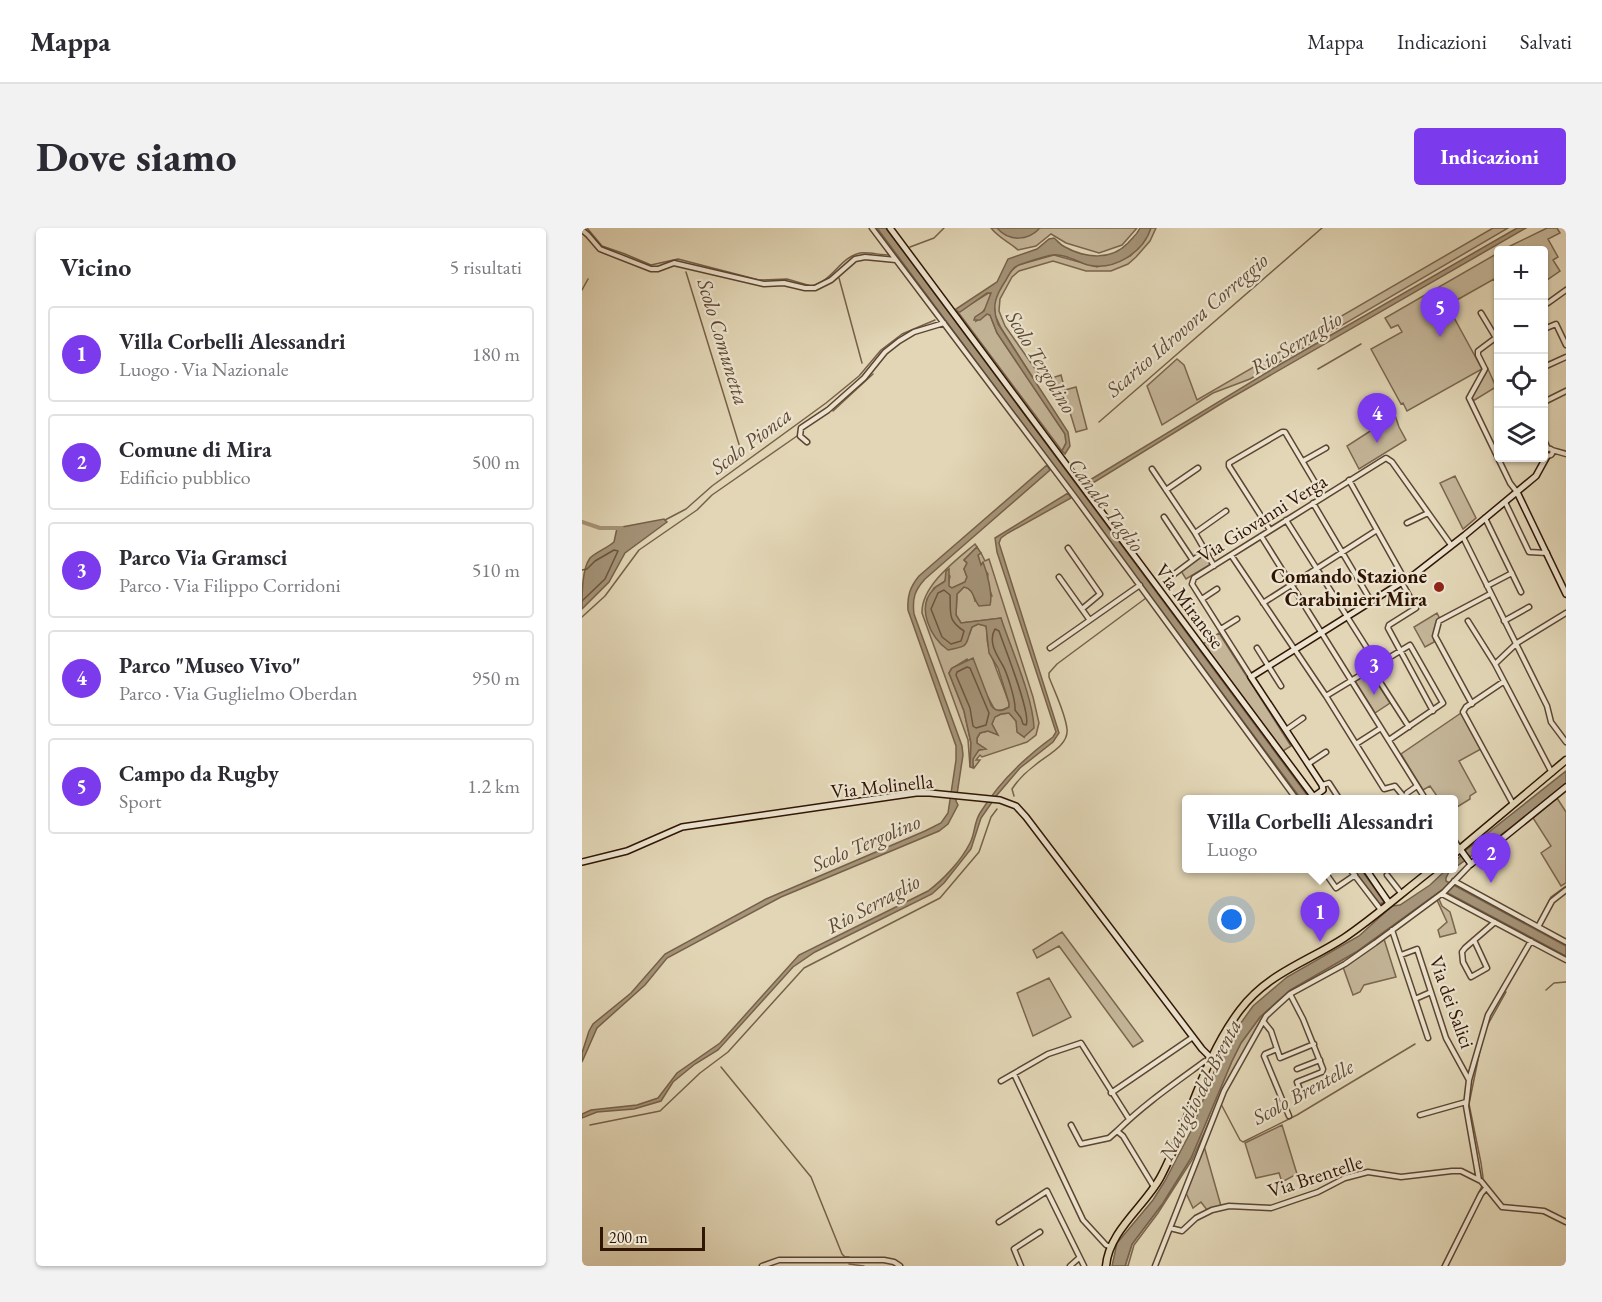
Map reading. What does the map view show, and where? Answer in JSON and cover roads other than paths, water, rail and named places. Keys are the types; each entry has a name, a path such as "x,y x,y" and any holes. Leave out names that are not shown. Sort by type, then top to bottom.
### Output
{"main road":[{"path":"1458,852 1566,760"},
{"path":"1106,1266 1111,1247 1122,1228 1154,1188 1165,1168 1208,1060 1236,1017 1262,988 1291,967 1342,939 1427,873"}],"street":[{"path":"872,228 1294,795"},
{"name":"Via Miranese","path":"890,228 1312,795"},
{"path":"582,230 600,249 651,269 674,263 764,284 784,283 805,288 815,288 831,280 855,259 865,257 897,260"},
{"path":"1548,303 1566,290"},
{"path":"1481,313 1494,332"},
{"path":"807,442 800,436 801,428 828,410 864,378 885,352 914,332 944,323"},
{"path":"1548,327 1555,323 1566,345"},
{"path":"1494,339 1478,351 1484,372 1469,398 1566,594"},
{"path":"1548,365 1566,357"},
{"path":"1548,400 1566,391"},
{"path":"1270,530 1228,464 1282,432 1286,432 1323,496"},
{"path":"1303,461 1326,448"},
{"path":"1251,677 1403,581 1463,537 1540,471 1549,451 1566,454"},
{"name":"Via Giovanni Verga","path":"1202,599 1192,582 1194,578 1381,460 1389,459 1428,513"},
{"path":"1166,490 1198,468"},
{"path":"1152,469 1214,566"},
{"path":"1349,480 1416,608 1388,627 1433,711"},
{"path":"1505,502 1530,552 1547,554"},
{"path":"1313,503 1371,601"},
{"path":"1195,533 1226,511"},
{"path":"1407,523 1428,513 1451,545"},
{"path":"1164,517 1192,559"},
{"path":"1485,518 1521,592"},
{"path":"1286,520 1377,664"},
{"path":"1263,603 1377,530"},
{"path":"1261,536 1423,795"},
{"path":"1463,537 1547,706 1551,722 1566,742"},
{"path":"1068,548 1100,594 1082,609"},
{"path":"1173,575 1205,550"},
{"path":"1231,555 1326,696 1384,789 1395,786 1402,795"},
{"path":"1487,586 1512,573"},
{"path":"1059,577 1089,620"},
{"path":"1050,648 1140,585"},
{"path":"1217,589 1202,599 1322,785"},
{"path":"1472,704 1435,636 1437,624 1442,620 1490,594"},
{"path":"1504,621 1529,607"},
{"path":"1495,664 1515,644 1566,614"},
{"path":"1221,629 1237,619"},
{"path":"1468,621 1495,664 1552,773"},
{"path":"1326,696 1410,645 1443,702 1389,740"},
{"path":"1257,648 1281,686"},
{"path":"1371,668 1409,728"},
{"path":"1503,682 1464,710 1463,714 1514,804"},
{"path":"1285,730 1303,718"},
{"path":"1356,744 1381,728"},
{"path":"1308,764 1326,752"},
{"path":"1314,795 1322,785 1329,783 1337,795"},
{"path":"1408,795 1418,786"},
{"path":"1155,1266 1224,1091 1263,1021 1276,1005 1290,994 1356,957 1443,893 1470,862 1486,853 1566,787"},
{"name":"Via Molinella","path":"582,862 627,851 673,830 690,826 916,793 1000,800 1013,805 1021,812 1193,1037 1208,1060"},
{"path":"1458,846 1470,862"},
{"path":"1326,873 1336,888 1355,875 1385,907"},
{"path":"1368,873 1385,907"},
{"path":"1387,875 1401,893"},
{"path":"1453,882 1498,903 1566,942"},
{"path":"1538,927 1551,901 1566,890"},
{"path":"1443,893 1566,960"},
{"path":"1474,940 1487,968 1471,977 1461,955 1465,948 1474,940 1495,922"},
{"path":"1392,930 1428,1038"},
{"path":"1445,1266 1481,1194 1482,1183 1466,1102 1469,1080 1488,1015 1531,941"},
{"name":"Via dei Salici","path":"1401,955 1417,949 1446,1038 1469,1080"},
{"path":"1415,999 1431,992"},
{"path":"1290,994 1314,1044 1323,1071 1297,1082 1301,1093"},
{"path":"1263,1021 1271,1031 1279,1057 1314,1044"},
{"path":"1111,1093 1193,1037"},
{"path":"1000,1081 1048,1054 1081,1043 1129,1119"},
{"path":"1276,1049 1264,1056 1289,1116"},
{"path":"1071,1125 1081,1144 1109,1138 1129,1119 1208,1060"},
{"path":"1297,1069 1320,1060"},
{"path":"1014,1074 1083,1220 1106,1245 1111,1247"},
{"path":"1420,1115 1466,1102"},
{"path":"1117,1131 1123,1136 1154,1188"},
{"name":"Via Brentelle","path":"1170,1228 1181,1232 1203,1214 1224,1207 1271,1208 1366,1172 1401,1178 1457,1171 1482,1183 1502,1207 1544,1211 1566,1222"},
{"path":"999,1222 1047,1191 1084,1266"},
{"path":"1021,1266 1014,1249 1040,1232"},
{"path":"1071,1266 1079,1258"},
{"path":"762,1266 779,1260 884,1260 900,1266"}],"water":[{"path":"877,228 886,228 1307,795 1298,795"},
{"path":"997,228 1040,228 1030,235 1013,238"},
{"path":"1140,228 1151,228 1141,245 1117,263 1098,266 1088,265 1061,255 1046,256 1015,267 997,296 995,312 998,324 1068,432 1070,446 1065,454 1062,451 1066,443 1065,434 997,333 990,315 987,314 980,320 974,320 984,311 991,293 987,293 960,312 956,309 997,282 1008,259 1037,249 1049,239 1054,238 1063,246 1081,254 1098,256 1121,249"},
{"path":"1517,228 1526,228 1224,402 1088,486 1085,483 1279,365"},
{"path":"1047,465 1050,470 925,579 915,595 914,614 962,746 963,755 956,801 958,805 948,824 939,831 781,897 667,958 645,985 597,1028 582,1062 582,1053 593,1024 631,993 665,954 766,899 941,823 948,813 956,746 908,610 910,592 919,576"},
{"path":"1068,493 1071,498 1008,533 1001,538 999,543 1059,733 1053,742 1020,768 997,795 981,818 971,849 944,883 932,894 815,952 793,967 718,1050 695,1064 673,1082 661,1101 634,1109 597,1112 582,1118 582,1114 591,1110 637,1105 658,1098 677,1073 720,1043 799,955 928,891 957,863 972,839 978,817 995,791 1013,771 1056,732 997,552 995,538"},
{"path":"664,519 667,522 625,553 609,582 582,609 583,582 587,563 592,556 614,542 617,528"},
{"path":"977,547 981,553 978,555 981,565 983,562 988,577 990,605 979,606 972,592 964,587 957,594 956,615 961,623 1001,618 1026,688 1034,728 1024,737 1017,732 1016,721 1009,713 995,717 992,724 998,735 988,731 980,733 977,743 986,749 979,750 973,759 973,768 970,767 971,743 964,711 949,673 952,668 973,658 991,705 995,709 1004,710 1009,707 1009,703 998,668 989,653 986,626 978,624 972,627 964,646 948,650 931,630 926,604 928,596 945,581 946,571 949,569 949,586 952,588 965,582 967,577 964,569 967,563 964,560"},
{"path":"1566,771 1566,783 1513,826 1458,866 1458,859"},
{"path":"1356,873 1364,873 1384,902 1380,904"},
{"path":"1443,873 1448,873 1446,881 1566,946 1566,956 1442,890 1356,952 1290,990 1260,1017 1241,1043 1191,1158 1163,1203 1132,1244 1125,1266 1112,1266 1117,1243 1153,1200 1165,1181 1191,1131 1228,1041 1253,1006 1287,977 1359,936 1392,906 1400,905 1430,885"}],"waterway":[{"path":"587,228 602,246 651,265 678,259 759,280 787,279 811,286 825,280 853,255 860,253 890,255"},
{"path":"910,247 934,238 944,228"},
{"name":"Scarico Idrovora Correggio","path":"1099,422 1322,228"},
{"name":"Scolo Comunetta","path":"686,272 742,454"},
{"path":"839,278 862,363"},
{"path":"582,290 588,279"},
{"name":"Scolo Pionca","path":"665,520 686,509 712,486 826,403 859,376 881,350 902,334 935,320"},
{"path":"1318,369 1361,344"},
{"path":"833,411 873,374"},
{"path":"582,617 605,596 639,550 697,510 712,495 797,436"},
{"path":"582,522 600,528 622,528"},
{"path":"1014,796 1012,789 1019,779 1060,746 1067,735 1064,716 1049,673 1057,664 1146,598"},
{"path":"590,1125 660,1111 700,1073 728,1052 804,968 940,898 979,852 991,817 997,809"},
{"path":"1542,915 1551,897 1566,886"},
{"name":"Scolo Brentelle","path":"1546,990 1554,983 1566,982"},
{"path":"1487,1026 1506,992"},
{"name":"Scolo Brentelle","path":"1221,1104 1243,1142 1297,1115 1415,1044"},
{"path":"1442,1266 1482,1186 1481,1163 1469,1104 1481,1045"},
{"path":"721,1067 811,1177 842,1254 849,1257"},
{"path":"849,1264 864,1266"}],"place":[{"name":"Campo da Rugby","path":"1440,337"},
{"name":"Parco \"Museo Vivo\"","path":"1377,443"},
{"name":"Comando Stazione Carabinieri Mira","path":"1439,587"},
{"name":"Parco Via Gramsci","path":"1374,695"},
{"name":"Comune di Mira","path":"1491,883"},
{"name":"Villa Corbelli Alessandri","path":"1320,942"}],"water label":[{"name":"Rio Serraglio","path":"1296,343"},
{"name":"Scolo Tergolino","path":"1041,362"},
{"name":"Canale Taglio","path":"1106,505"},
{"name":"Scolo Tergolino","path":"866,843"},
{"name":"Rio Serraglio","path":"873,904"},
{"name":"Naviglio del Brenta","path":"1200,1090"}]}
